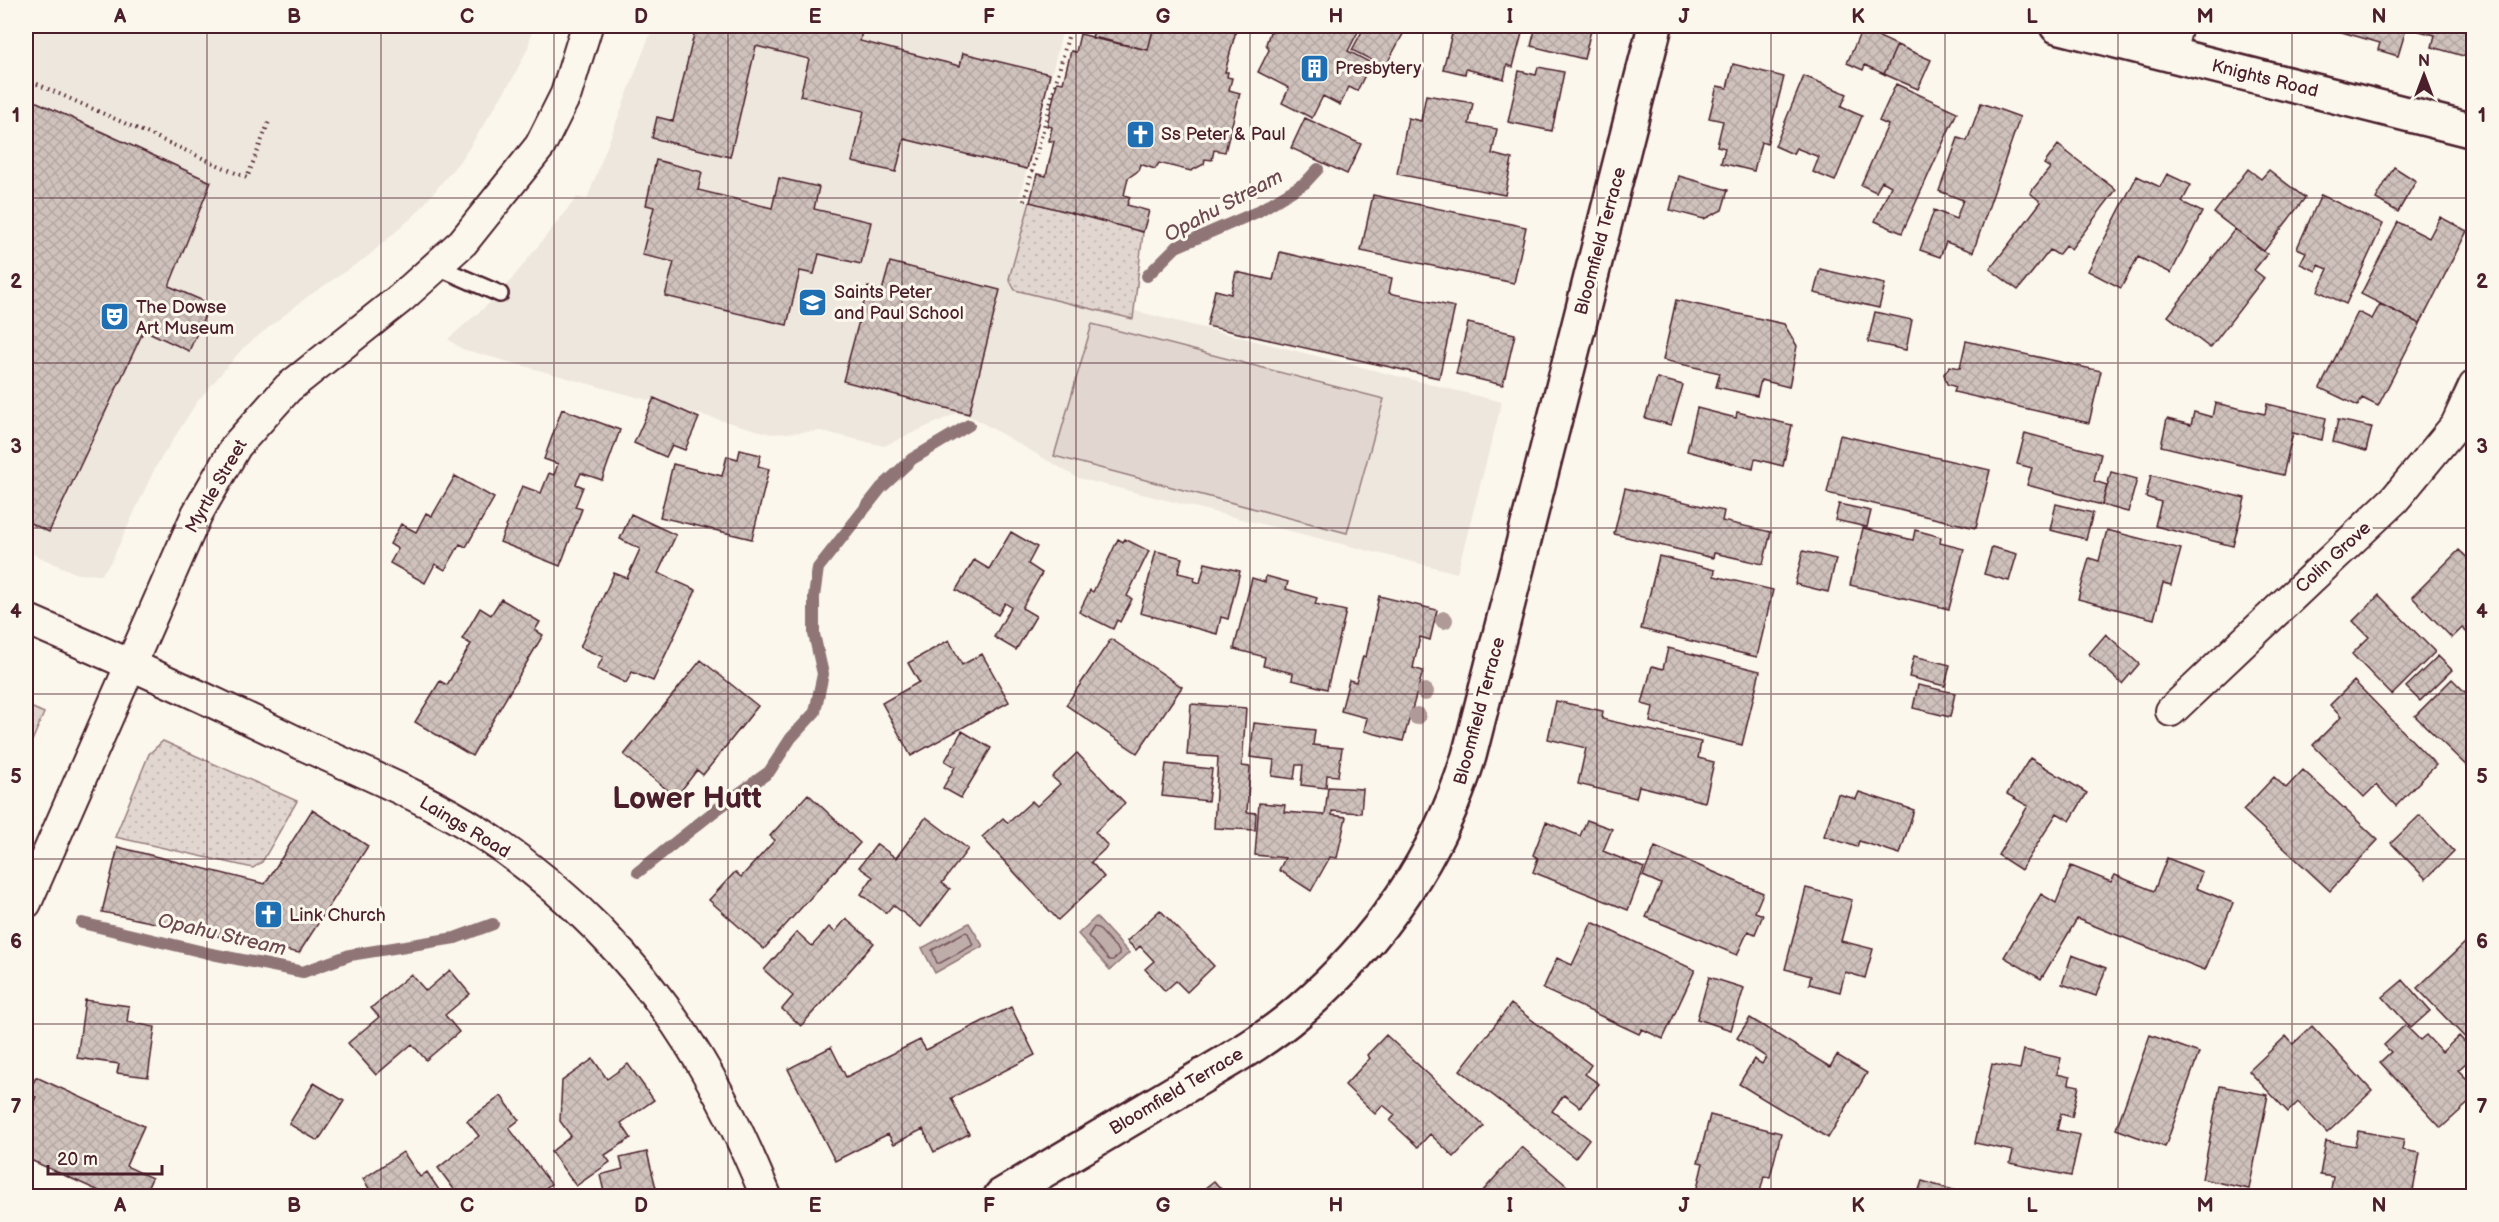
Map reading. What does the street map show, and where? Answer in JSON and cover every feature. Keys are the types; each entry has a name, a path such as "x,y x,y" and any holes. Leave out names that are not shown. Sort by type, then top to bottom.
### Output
{"street":[{"name":"Myrtle Street","path":"26,903 197,514 236,446 288,388 438,267 463,242 540,146 566,94 587,26"},
{"name":"Bloomfield Terrace","path":"1001,1197 1243,1051 1296,1014 1347,967 1373,938 1401,901 1426,857 1450,812 1469,756 1655,26"},
{"name":"Knights Road","path":"2056,26 2173,40 2474,131"},
{"name":"Colin Grove","path":"2170,711 2395,499 2456,425 2474,386"},
{"name":"Laings Road","path":"26,620 130,664 406,792 479,832 528,867 565,898 624,957 692,1046 742,1138 766,1197"}],"lane":[{"path":"438,267 500,294"}],"path":[{"path":"1024,201 1071,26"},
{"path":"26,79 247,178 270,119"}],"shaded area":[{"path":"26,26 533,26 528,48 513,78 464,156 416,214 367,257 307,297 243,348 197,402 155,468 112,560 101,575 77,574 26,551"},
{"name":"Saints Peter and Paul School","path":"653,26 1064,26 1019,199 1143,232 1135,311 1502,402 1457,573 1078,478 974,418 957,413 884,446 821,431 771,434 462,349 448,339 500,294 577,197 587,199"},
{"path":"1030,202 1143,232 1133,319 1015,290 1009,279"},
{"path":"1092,324 1384,399 1347,533 1054,456"},
{"path":"26,705 44,713 26,755"},
{"path":"163,741 297,801 262,862 253,868 115,837 149,754"}],"water":[{"path":"1096,917 1129,953 1110,970 1078,934"},
{"path":"969,923 983,946 935,973 922,948"}],"building":[{"path":"696,26 863,26 860,41 960,66 963,53 1050,74 1027,169 904,139 896,172 852,162 864,111 800,96 809,59 756,46 730,157 652,138 657,117 673,121"},
{"path":"1095,26 1154,26 1148,50 1092,38"},
{"name":"Ss Peter & Paul","path":"1154,26 1237,27 1225,72 1228,72 1227,77 1232,78 1229,90 1240,93 1225,152 1214,150 1212,160 1205,159 1204,164 1191,171 1159,163 1155,169 1140,164 1138,171 1128,178 1124,195 1130,197 1127,205 1149,211 1143,232 1030,202 1037,174 1046,176 1054,141 1049,141 1052,127 1047,126 1057,82 1063,83 1071,51 1076,52 1080,34 1148,50"},
{"name":"Presbytery","path":"1278,26 1361,26 1348,51 1371,63 1357,91 1349,87 1340,105 1323,96 1312,118 1282,103 1289,88 1258,72 1269,50 1266,44 1270,32 1276,31"},
{"path":"1365,26 1388,26 1403,34 1385,67 1352,50"},
{"path":"1454,26 1524,26 1513,67 1507,65 1504,79 1466,69 1465,74 1443,69"},
{"path":"1536,26 1592,26 1584,59 1531,46"},
{"path":"2321,26 2407,26 2398,56 2378,50 2380,43"},
{"path":"2420,26 2474,26 2474,59 2432,47 2435,35 2419,31"},
{"path":"1862,29 1897,45 1884,74 1865,65 1863,70 1847,63"},
{"path":"1897,45 1931,60 1918,89 1884,74"},
{"path":"1733,64 1784,77 1767,144 1761,142 1754,171 1721,163 1725,148 1717,146 1723,121 1709,118 1717,86 1727,88"},
{"path":"1538,67 1564,72 1552,131 1508,122 1519,71 1536,75"},
{"path":"1804,76 1847,94 1841,107 1862,116 1835,181 1813,172 1819,157 1796,148 1793,154 1775,146"},
{"path":"1896,84 1957,112 1902,233 1875,221 1891,186 1882,181 1876,192 1861,185 1888,125 1879,121"},
{"path":"1426,95 1473,103 1469,124 1497,129 1492,154 1512,159 1505,195 1397,174 1408,118 1421,121"},
{"name":"The Dowse Art Museum","path":"26,97 211,182 169,286 210,304 189,351 144,330 49,532 26,521"},
{"path":"1981,103 2020,117 1973,252 1946,242 1940,257 1920,250 1934,210 1956,219 1963,200 1939,191 1958,138 1967,141"},
{"path":"1305,118 1361,144 1347,174 1291,148"},
{"path":"2058,145 2116,190 2071,249 2066,245 2058,255 2050,250 2018,290 1990,269 2041,202 2030,193 2050,168 2044,164"},
{"path":"656,160 702,172 698,190 772,208 779,178 819,187 814,209 871,222 861,264 819,254 814,274 800,271 787,325 665,296 674,262 642,255 654,207 646,205"},
{"path":"2394,167 2416,181 2398,212 2376,199"},
{"path":"2248,169 2261,179 2269,170 2305,198 2264,251 2214,213"},
{"path":"2167,174 2191,185 2182,202 2202,212 2171,273 2138,257 2121,288 2088,271 2137,176 2160,187"},
{"path":"1679,176 1728,190 1722,210 1704,219 1670,210"},
{"path":"1373,195 1526,227 1514,283 1361,251"},
{"path":"2321,195 2383,224 2346,304 2318,291 2328,269 2318,265 2316,271 2300,264 2306,252 2297,248"},
{"path":"2440,217 2467,231 2420,324 2361,294 2398,222 2429,238"},
{"path":"2235,229 2267,254 2254,270 2264,278 2210,348 2168,316"},
{"path":"1280,252 1392,278 1389,293 1455,307 1439,378 1207,326 1215,290 1231,294 1236,272 1273,280"},
{"path":"890,262 1000,290 969,414 843,381 868,287 882,291"},
{"path":"1820,269 1885,284 1879,308 1814,293"},
{"path":"1676,300 1784,324 1797,346 1789,387 1761,380 1757,396 1716,387 1720,373 1663,360"},
{"path":"2380,304 2420,324 2378,406 2362,398 2358,406 2320,388 2358,312 2372,319"},
{"path":"1875,312 1912,320 1906,350 1868,342"},
{"path":"1468,323 1515,334 1503,385 1456,374"},
{"path":"1966,341 2101,371 2089,423 1954,392 1956,387 1947,384 1944,374 1950,366 1960,368"},
{"path":"1657,378 1683,385 1671,425 1645,418"},
{"path":"654,398 699,418 685,450 672,445 666,457 634,443"},
{"path":"2215,403 2265,414 2267,404 2326,418 2322,440 2293,433 2283,475 2161,446 2167,419 2191,425 2194,412 2212,417"},
{"path":"1697,408 1736,418 1737,412 1792,425 1783,466 1755,459 1753,469 1687,451"},
{"path":"562,409 620,430 602,480 581,473 576,484 583,487 575,507 582,509 560,566 500,542 522,486 541,493 549,473 554,475 558,464 544,459"},
{"path":"2338,420 2372,427 2366,451 2333,442"},
{"path":"2025,433 2101,454 2094,481 2107,485 2102,505 2027,485 2032,468 2017,464"},
{"path":"1840,435 1990,470 1976,528 1827,493"},
{"path":"740,450 761,455 758,466 769,469 752,539 660,517 673,464 722,476 727,456 738,459"},
{"path":"2111,472 2137,479 2128,512 2102,505"},
{"path":"2151,475 2245,498 2233,546 2155,526 2161,502 2146,497"},
{"path":"455,476 494,498 466,547 460,544 445,570 435,564 425,583 390,563 398,549 390,544 401,524 416,532 426,513 432,516"},
{"path":"1625,488 1724,511 1722,521 1771,532 1763,564 1714,553 1713,558 1614,534"},
{"path":"1839,504 1871,511 1867,527 1835,520"},
{"path":"2056,504 2093,513 2086,539 2050,530"},
{"path":"631,514 676,535 658,573 696,590 653,681 632,672 626,683 597,669 603,657 580,647 614,573 627,578 640,549 620,539"},
{"path":"1863,528 1913,540 1915,530 1941,537 1940,543 1964,549 1949,609 1850,585"},
{"path":"2107,530 2181,549 2171,585 2163,583 2154,619 2078,599 2089,558 2099,561"},
{"path":"1011,532 1037,547 1028,564 1042,573 1022,608 1036,616 1016,650 994,637 1011,607 1005,603 998,615 956,590 974,560 989,569"},
{"path":"1118,539 1123,542 1125,539 1149,551 1127,596 1132,599 1120,622 1117,620 1113,629 1079,612 1090,590 1093,592"},
{"path":"1992,547 2017,554 2009,581 1984,574"},
{"path":"2459,550 2474,564 2474,639 2462,628 2452,638 2412,597"},
{"path":"1156,551 1182,558 1178,573 1195,577 1194,581 1200,583 1205,563 1240,571 1228,619 1221,617 1217,634 1140,613"},
{"path":"1803,551 1836,559 1828,592 1795,584"},
{"path":"1659,556 1715,570 1714,576 1773,590 1757,657 1641,629"},
{"path":"1266,576 1288,582 1286,589 1317,598 1315,604 1346,611 1327,689 1292,680 1293,673 1263,666 1265,657 1234,649 1252,578 1265,582"},
{"path":"2379,595 2435,652 2392,695 2352,654 2369,637 2353,621"},
{"path":"1379,596 1437,610 1430,640 1420,637 1413,668 1423,671 1403,741 1364,731 1367,718 1341,711 1349,680 1356,682 1363,656 1366,657"},
{"path":"501,599 540,622 535,630 543,635 472,756 415,722 440,681 447,685 471,644 462,639 480,608 491,615"},
{"path":"2106,634 2139,664 2122,684 2089,654"},
{"path":"1111,639 1182,687 1137,753 1066,705"},
{"path":"949,640 962,665 982,654 1009,702 911,756 882,703 919,682 908,663"},
{"path":"1668,648 1760,671 1742,745 1650,722 1653,707 1642,704 1652,666 1663,669"},
{"path":"1914,656 1950,665 1945,686 1909,677"},
{"path":"2438,656 2452,670 2420,701 2406,687"},
{"path":"701,660 758,706 703,775 697,770 676,797 624,755"},
{"path":"2452,679 2474,701 2474,773 2415,716"},
{"path":"2354,681 2436,765 2396,806 2376,785 2364,797 2313,745 2341,717 2330,705"},
{"path":"1918,685 1955,693 1950,717 1913,708"},
{"path":"1556,701 1603,711 1602,719 1701,742 1698,758 1714,762 1705,802 1639,786 1636,798 1578,784 1586,748 1548,739"},
{"path":"1191,704 1246,708 1242,766 1250,767 1247,812 1256,813 1255,830 1214,828 1218,757 1187,755"},
{"path":"1254,723 1315,730 1313,745 1342,748 1338,776 1327,775 1326,788 1301,785 1303,765 1296,765 1294,779 1272,776 1274,760 1250,757"},
{"path":"962,731 991,748 961,798 943,788 955,767 945,761"},
{"path":"1077,753 1125,803 1095,832 1108,846 1091,862 1104,877 1058,920 982,837 1003,818 1008,823 1032,801 1037,806 1060,784 1052,777"},
{"path":"2030,758 2087,793 2070,821 2057,813 2021,870 1998,855 2028,806 2007,794"},
{"path":"1166,764 1212,769 1208,801 1162,796"},
{"path":"2303,770 2378,840 2330,891 2243,810 2274,777 2286,788"},
{"path":"1328,787 1363,789 1361,813 1332,811 1332,815 1346,817 1337,858 1330,857 1311,891 1279,870 1285,858 1255,855 1259,803 1285,805 1284,812 1325,815"},
{"path":"1859,792 1914,810 1900,854 1859,841 1857,847 1824,836 1838,794 1856,799"},
{"path":"808,794 860,843 764,949 709,900 735,872 741,877 775,840 770,836"},
{"path":"312,810 368,846 299,953 102,912 118,847 265,884"},
{"path":"2420,815 2454,851 2426,879 2391,843"},
{"path":"926,817 968,849 942,883 950,889 921,927 893,905 886,913 861,894 873,877 859,867 877,844 896,858"},
{"path":"1587,820 1612,829 1603,851 1644,868 1628,910 1533,872 1538,858 1533,855 1546,822 1580,836"},
{"path":"1655,847 1763,893 1755,912 1763,915 1755,934 1748,931 1737,955 1646,917 1661,884 1643,876"},
{"path":"2167,858 2202,872 2196,888 2233,903 2205,970 2077,919 2041,979 2004,957 2041,894 2056,903 2071,866 2111,882 2115,875 2154,891"},
{"path":"1806,888 1852,900 1841,941 1873,949 1865,978 1845,972 1840,992 1809,984 1811,976 1785,969"},
{"path":"1160,910 1214,966 1187,992 1176,981 1165,991 1145,969 1154,961 1140,946 1136,950 1127,941"},
{"path":"846,919 874,943 801,1026 782,1009 793,996 764,970 797,932 812,946 829,927 835,932"},
{"path":"1592,922 1695,970 1663,1039 1642,1029 1639,1034 1543,989 1557,958 1572,965"},
{"path":"2466,942 2474,950 2474,1047 2417,988"},
{"path":"2072,955 2106,968 2096,996 2062,984"},
{"path":"450,970 470,994 445,1015 459,1032 426,1060 412,1044 376,1075 348,1043 379,1017 371,1008 411,974 426,991"},
{"path":"1709,977 1744,988 1731,1030 1697,1019"},
{"path":"2403,980 2430,1011 2411,1028 2383,997"},
{"path":"85,1000 129,1006 127,1022 155,1027 148,1077 117,1073 119,1064 77,1058"},
{"path":"1511,1004 1591,1065 1585,1074 1599,1084 1580,1107 1564,1095 1552,1111 1589,1139 1575,1158 1460,1070"},
{"path":"1011,1007 1035,1055 951,1098 969,1134 934,1152 923,1129 894,1144 888,1134 835,1161 788,1069 831,1047 846,1077 920,1040 926,1050"},
{"path":"1750,1018 1830,1067 1837,1055 1867,1073 1828,1138 1739,1084 1754,1059 1762,1064 1766,1057 1737,1038"},
{"path":"2405,1025 2420,1040 2426,1035 2442,1052 2459,1036 2474,1052 2474,1056 2458,1070 2474,1086 2474,1098 2441,1128 2380,1062 2391,1052 2384,1045"},
{"path":"2312,1026 2372,1091 2327,1133 2298,1102 2288,1112 2249,1071 2286,1036 2293,1044"},
{"path":"1386,1035 1484,1126 1454,1157 1430,1134 1418,1147 1390,1121 1395,1115 1383,1105 1375,1114 1345,1085 1370,1058 1367,1055"},
{"path":"2150,1035 2199,1053 2165,1147 2116,1129"},
{"path":"2024,1050 2061,1058 2057,1074 2070,1077 2069,1084 2079,1086 2072,1117 2061,1114 2057,1130 2080,1135 2071,1176 2010,1163 2013,1151 1975,1143 1992,1064 2020,1069"},
{"path":"593,1059 607,1079 628,1064 654,1100 621,1123 631,1138 605,1155 610,1162 576,1186 551,1152 571,1136 560,1121 562,1081"},
{"path":"36,1077 144,1126 126,1166 152,1178 144,1196 110,1196 26,1158 26,1120 36,1097 28,1094"},
{"path":"314,1083 344,1101 318,1141 289,1124"},
{"path":"2220,1086 2268,1095 2249,1189 2202,1179"},
{"path":"501,1096 519,1120 509,1128 551,1184 541,1191 545,1196 459,1196 438,1168 479,1136 467,1121"},
{"path":"1710,1115 1781,1133 1770,1177 1764,1176 1759,1196 1695,1196 1703,1163 1698,1162"},
{"path":"2358,1131 2404,1139 2402,1150 2420,1153 2412,1196 2330,1195 2333,1177 2320,1175 2326,1141 2355,1146"},
{"path":"1522,1147 1574,1192 1570,1196 1487,1196 1482,1192"},
{"path":"403,1152 420,1177 427,1172 443,1196 367,1196 372,1193 363,1179"},
{"path":"647,1152 658,1196 605,1196 600,1175 623,1169 620,1158"},
{"path":"1214,1181 1227,1196 1195,1196"},
{"path":"1922,1181 1974,1196 1917,1196"}],"waterway":[{"name":"Opahu Stream","path":"1147,276 1176,247 1257,212 1305,183 1318,169"},
{"name":"Opahu Stream","path":"638,872 716,810 769,772 791,738 815,712 823,674 814,634 814,597 818,568 881,488 912,459 969,425"},
{"name":"Opahu Stream","path":"82,923 212,954 303,972 350,955 455,938 493,924"}],"place":[{"name":"Presbytery","path":"1314,68"},
{"name":"Ss Peter & Paul","path":"1140,134"},
{"name":"Saints Peter and Paul School","path":"813,302"},
{"name":"The Dowse Art Museum","path":"115,317"},
{"name":"Link Church","path":"268,915"}],"district":[{"name":"Lower Hutt","path":"687,798"}]}
